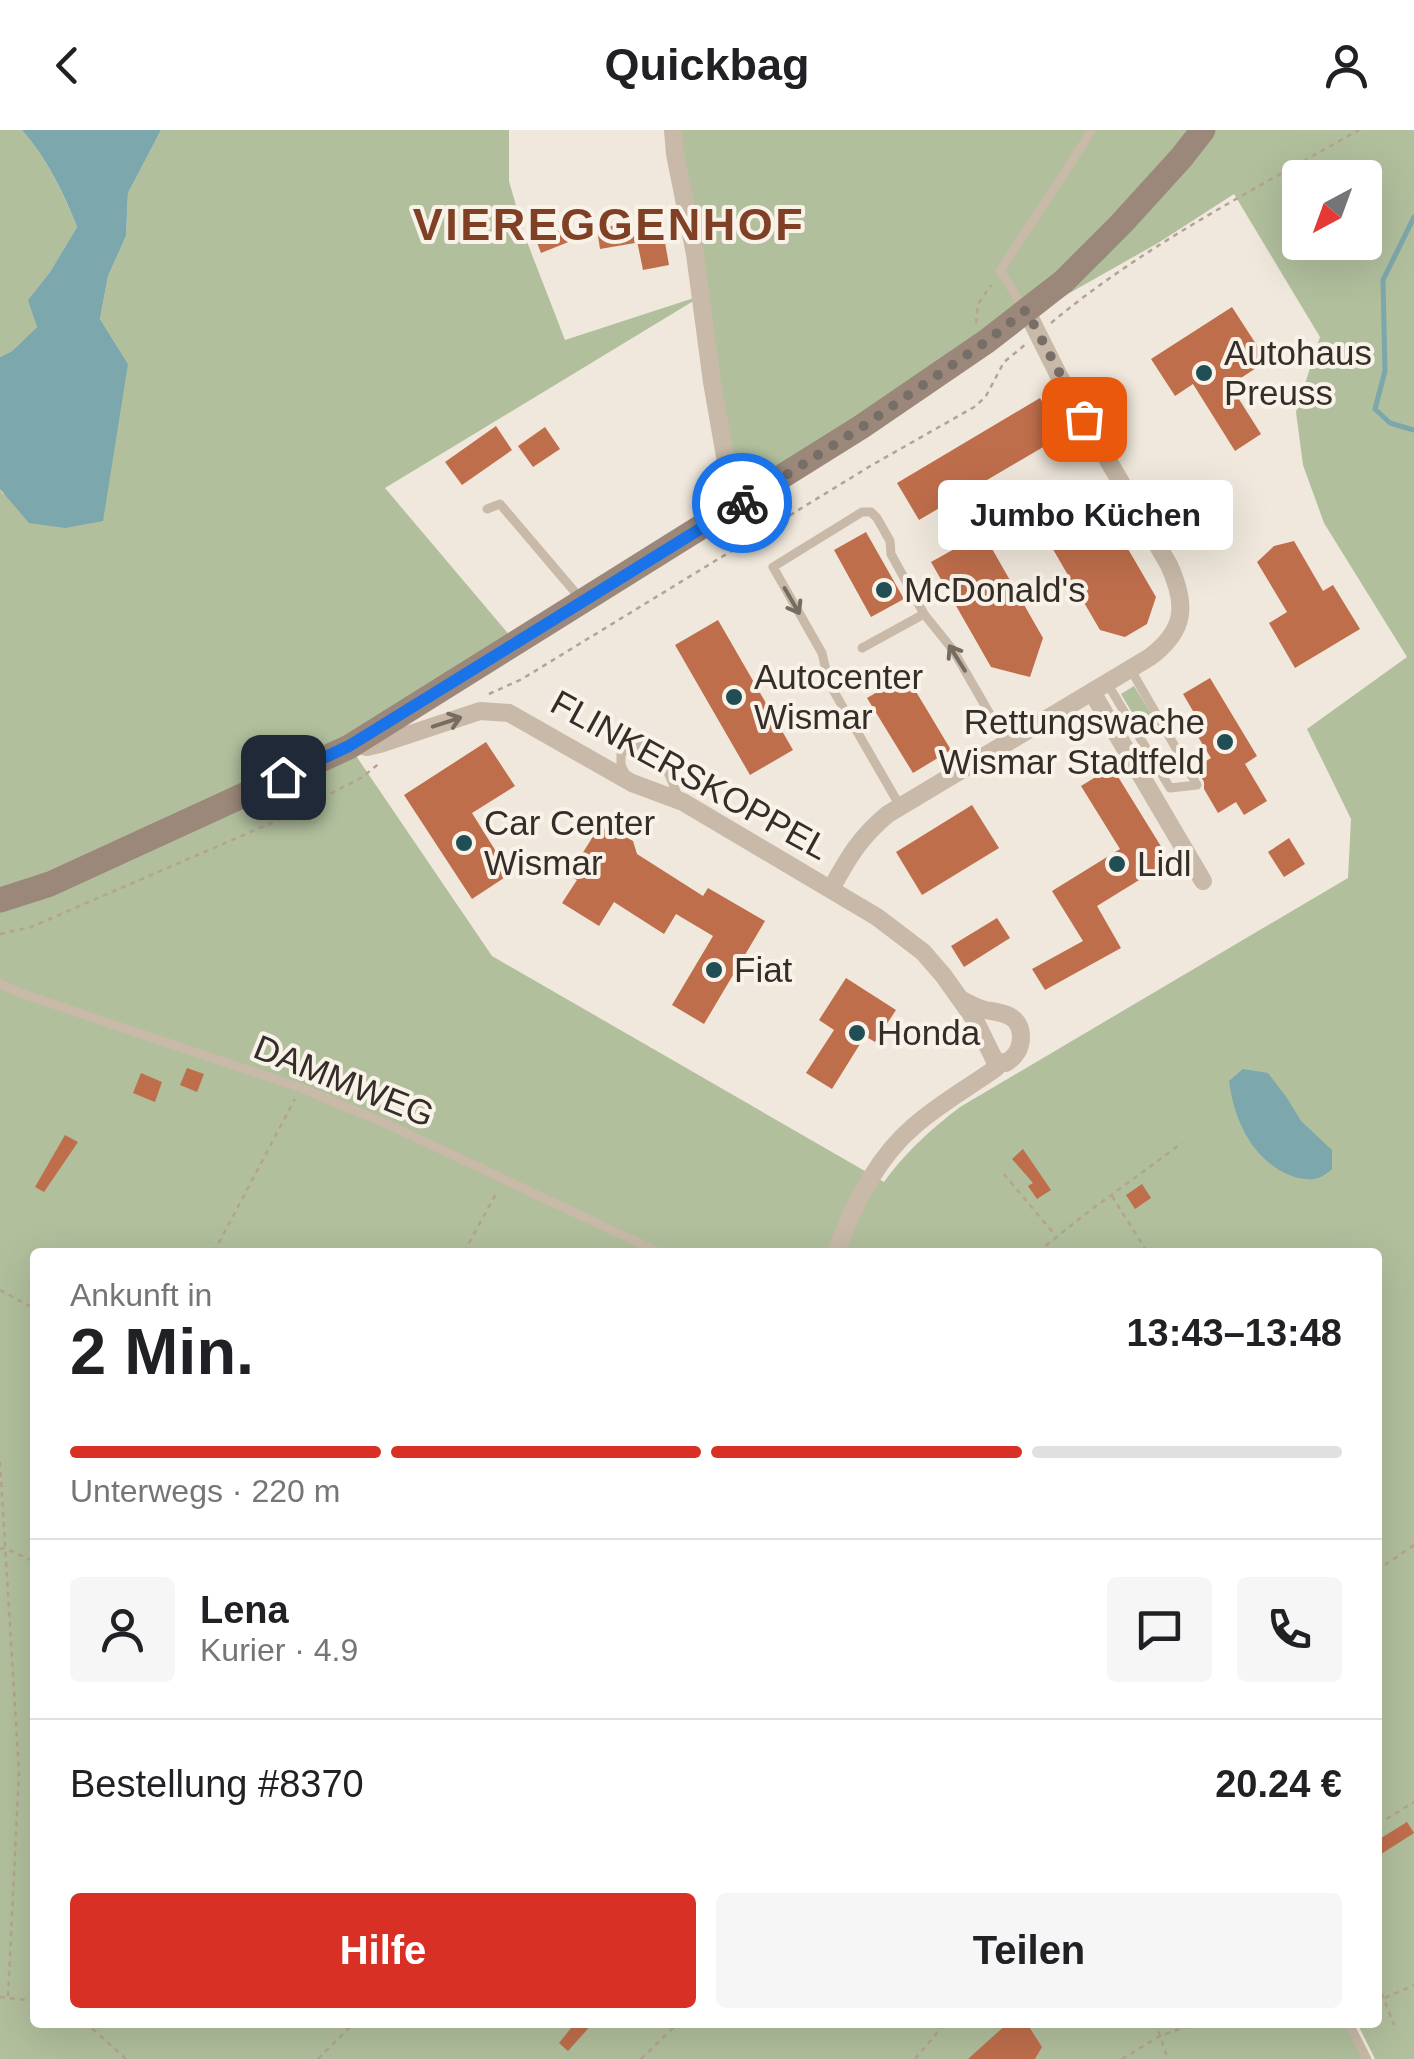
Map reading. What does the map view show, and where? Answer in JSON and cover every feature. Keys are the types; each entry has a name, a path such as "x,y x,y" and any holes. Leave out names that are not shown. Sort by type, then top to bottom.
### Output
{"main road":[{"path":"0,900 50,884 353,744 862,427 987,341 1064,280 1121,224 1203,130"}],"street":[{"path":"673,130 734,508"},
{"path":"830,889 854,846 869,830 900,806 1130,669 1170,640 1179,618 1180,594 1168,566 1059,376 1026,310"},
{"path":"1099,688 1203,880"},
{"name":"FLINKERSKOPPEL","path":"353,744 380,744 480,711 509,713 639,786 682,802 876,917 923,952 975,1020 995,1061"},
{"path":"960,999 1007,1014 1020,1027 1016,1055 1006,1063 995,1061"},
{"path":"838,1248 859,1202 896,1144 930,1112 996,1068 995,1061"}],"lane":[{"path":"1026,310 1000,271 1092,130"},
{"path":"487,509 500,504 582,602"},
{"path":"900,806 839,700 822,654 772,567 862,512 871,512 882,526 890,541 890,554 924,614 953,650 1006,742"},
{"path":"862,648 924,614"},
{"path":"1099,688 1170,788 1197,785 1130,669"},
{"path":"663,760 665,770 660,782 652,787 639,786 620,760 627,749 646,745 658,752 663,760 676,793 682,802"},
{"name":"DAMMWEG","path":"0,984 301,1088 387,1124 649,1248"},
{"path":"1351,2028 1367,2059"}],"path":[{"path":"216,1248 301,1088"},
{"path":"1042,1248 1182,1143"},
{"path":"1004,1174 1056,1236"},
{"path":"466,1248 504,1180"},
{"path":"1111,1194 1145,1248"},
{"path":"0,1290 30,1305"},
{"path":"0,1462 2,1548 19,1772 8,1997"},
{"path":"1382,1566 1414,1545"},
{"path":"2,1548 30,1560"},
{"path":"1382,1822 1414,1802"},
{"path":"1394,2025 1383,1998 1414,1985"},
{"path":"0,1997 30,2000"},
{"path":"91,2028 126,2059"},
{"path":"318,2059 349,2028"},
{"path":"641,2059 673,2028"},
{"path":"914,2059 941,2028"},
{"path":"1157,2028 1168,2059"},
{"path":"1122,2059 1160,2036 1183,2028"}],"green space":[{"path":"0,130 22,130 31,141 54,176 77,227 29,299 37,327 0,357"},
{"path":"161,130 509,130 509,181 524,234 565,340 700,296 673,130 1414,130 1414,2059 1375,2059 1360,2028 1382,2028 1382,1248 30,1248 30,2028 1351,2028 1367,2059 0,2059 0,489 3,494 128,364 100,319 108,276 126,236 128,193","holes":["1234,194 1320,337 1296,412 1303,465 1324,523 1407,657 1307,729 1351,819 1348,878 960,1107 919,1142 884,1182 492,956 350,747 517,644 385,488 700,297 734,502 1036,312 1158,243"]},
{"path":"1134,686 1157,723 1143,731 1121,694"}],"water":[{"path":"22,130 161,130 128,193 126,236 108,276 100,319 128,364 103,521 65,528 29,523 0,489 0,357 37,327 28,300 77,227 54,176"},
{"path":"1243,1069 1268,1073 1301,1121 1332,1150 1332,1169 1318,1178 1302,1179 1263,1158 1246,1135 1231,1095 1229,1081"}],"building":[{"path":"632,222 635,243 600,249 597,229"},
{"path":"572,226 576,239 541,253 536,240"},
{"path":"663,231 669,265 643,270 636,236"},
{"name":"Autohaus Preuss","path":"1232,307 1267,361 1230,385 1261,434 1235,451 1193,384 1175,396 1151,359"},
{"path":"1040,398 1062,436 919,520 897,483"},
{"path":"496,426 512,450 462,485 445,462"},
{"path":"545,427 560,449 533,467 518,446"},
{"path":"1096,494 1156,597 1147,624 1125,637 1100,630 1040,527"},
{"path":"866,532 904,599 871,617 834,550"},
{"path":"983,533 1043,638 1030,677 991,667 931,562"},
{"path":"1294,541 1323,591 1333,585 1360,629 1295,668 1269,623 1287,612 1257,562 1274,546"},
{"name":"Autocenter Wismar","path":"718,620 793,750 750,775 675,645"},
{"path":"906,675 951,750 913,773 867,698"},
{"name":"Rettungswache Wismar Stadtfeld","path":"1210,678 1257,756 1245,764 1267,801 1244,815 1236,802 1218,813 1196,767 1211,758 1192,727 1200,723 1183,694"},
{"name":"Car Center Wismar","path":"486,742 515,786 472,813 510,874 472,899 404,795"},
{"path":"1112,767 1170,861 1097,906 1121,948 1045,990 1032,969 1083,941 1052,891 1120,849 1081,786"},
{"path":"972,805 999,848 922,895 896,852"},
{"path":"609,828 633,841 637,854 703,896 708,888 765,921 704,1024 672,1005 713,936 676,914 664,934 614,902 599,926 562,903 577,880 569,875 597,830"},
{"path":"1289,838 1305,864 1284,877 1268,852"},
{"path":"997,918 1010,938 964,967 951,946"},
{"name":"Honda","path":"846,978 896,1010 875,1042 865,1036 832,1089 806,1073 834,1030 819,1020"},
{"path":"187,1068 204,1074 197,1092 180,1085"},
{"path":"141,1073 162,1082 155,1102 133,1093"},
{"path":"65,1135 78,1142 44,1192 35,1187"},
{"path":"1023,1149 1051,1190 1037,1199 1028,1186 1033,1183 1012,1159"},
{"path":"1142,1184 1151,1198 1135,1209 1126,1195"},
{"path":"1407,1822 1414,1833 1382,1853 1382,1838"},
{"path":"571,2028 589,2028 568,2051 559,2043"},
{"path":"1002,2028 1030,2028 1042,2047 1035,2059 968,2059"}],"waterway":[{"path":"1414,217 1383,280 1385,371 1375,409 1390,423 1414,430"}],"way so far":[{"path":"742,503 862,427 1026,310 1084,419"}],"place":[{"name":"Autohaus Preuss","path":"1204,373"},
{"name":"Jumbo Küchen","path":"1084,419"},
{"name":"McDonald's","path":"884,590"},
{"name":"Autocenter Wismar","path":"734,697"},
{"name":"Rettungswache Wismar Stadtfeld","path":"1225,742"},
{"name":"Car Center Wismar","path":"464,843"},
{"name":"Lidl","path":"1117,864"},
{"name":"Fiat","path":"714,970"},
{"name":"Honda","path":"857,1033"}],"district":[{"name":"VIEREGGENHOF","path":"609,224"}],"route":[{"path":"283,777 349,746 742,503"}]}
